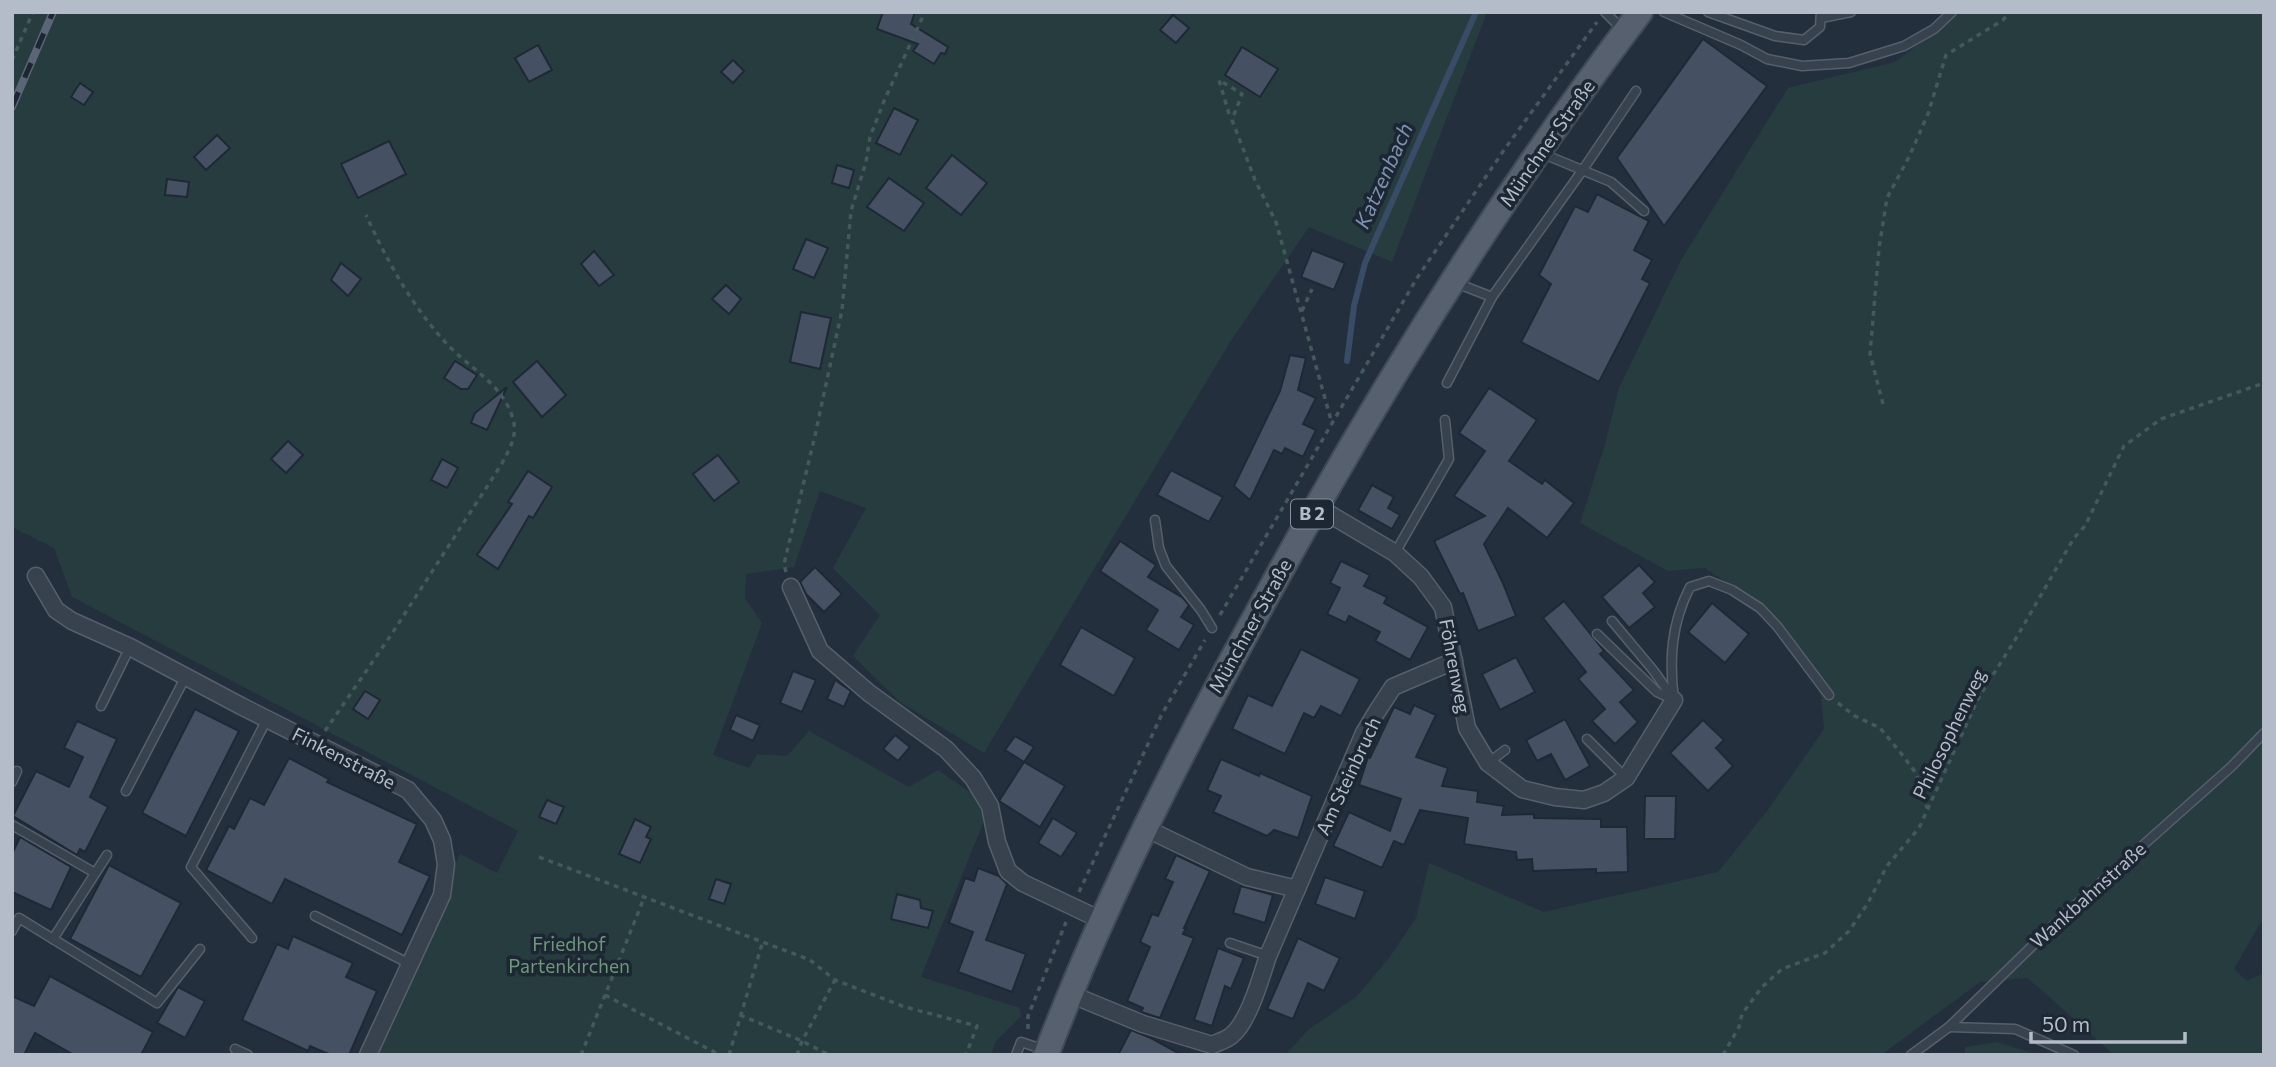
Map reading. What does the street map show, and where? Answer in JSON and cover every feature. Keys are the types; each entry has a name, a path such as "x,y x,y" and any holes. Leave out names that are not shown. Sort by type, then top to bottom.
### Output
{"main road":[{"name":"Münchner Straße","path":"1046,1053 1145,828 1205,708 1316,506 1453,282 1539,152 1632,22"}],"street":[{"name":"Föhrenweg","path":"1316,506 1395,552 1421,578 1443,607 1467,728 1488,763 1522,789 1555,797 1584,800 1604,793 1626,778 1674,700"},
{"name":"Finkenstraße","path":"36,576 56,610 72,621 130,647 408,790 433,820 442,840 446,864 442,895 368,1055"},
{"path":"791,587 820,651 869,693 946,749 973,778 990,806 997,842 1009,871 1023,883 1103,921"},
{"name":"Am Steinbruch","path":"1070,994 1143,1024 1212,1045 1232,1035 1256,993 1268,956 1364,733 1393,687 1454,662"},
{"path":"1145,828 1247,877 1297,889"}],"lane":[{"path":"1605,12 1632,22"},
{"path":"1664,12 1767,59 1802,66 1849,63 1904,46 1934,29 1952,12"},
{"path":"1708,12 1774,36 1804,40 1820,27 1821,15 1851,12"},
{"path":"1447,383 1492,297 1583,171 1636,90"},
{"path":"1539,152 1611,182 1644,211"},
{"path":"1453,282 1492,297"},
{"path":"1395,552 1449,459 1445,419"},
{"path":"1155,520 1159,548 1166,566 1212,628"},
{"path":"1674,700 1670,668 1682,602 1690,587 1709,581 1732,590 1760,608 1777,626 1829,695"},
{"path":"1612,621 1674,700"},
{"path":"1597,634 1657,692 1674,700"},
{"path":"101,706 130,647"},
{"path":"126,791 186,676"},
{"path":"252,938 191,867 267,719"},
{"name":"Wankbahnstraße","path":"1915,1053 1949,1027 2061,918 2231,767 2264,733"},
{"path":"1587,739 1626,778"},
{"path":"1488,763 1505,750"},
{"path":"12,782 17,771"},
{"path":"12,825 96,873"},
{"path":"53,939 107,855"},
{"path":"12,931 16,916 157,1003 200,950"},
{"path":"315,916 410,964"},
{"path":"1230,943 1268,956"},
{"path":"1949,1027 2015,1029 2074,1055"},
{"path":"1016,1055 1021,1042 1046,1053"},
{"path":"236,1049 248,1055"}],"path":[{"path":"12,60 33,12"},
{"path":"791,587 784,564 842,310 851,211 866,162 870,137 925,12"},
{"path":"1883,404 1870,354 1879,248 1887,198 1928,114 1946,55 2003,20 2010,12"},
{"path":"1229,114 1219,80 1242,94 1232,120 1255,180 1276,222 1332,421"},
{"path":"316,744 502,465 515,430 513,417 495,386 446,344 418,307 386,259 366,215"},
{"path":"1301,313 1312,289"},
{"name":"Philosophenweg","path":"1723,1055 1739,1027 1742,1014 1762,987 1782,970 1825,953 1849,932 1888,866 1919,828 1979,697 2074,538 2085,526 2124,446 2161,419 2264,383"},
{"path":"1829,695 1855,716 1880,729 1900,752 1916,773 1927,810"},
{"path":"539,858 810,960 835,980 905,1007 977,1026 966,1055"},
{"path":"581,1055 644,898"},
{"path":"729,1055 762,944"},
{"path":"797,1055 835,980"},
{"path":"605,995 720,1055"},
{"path":"740,1015 829,1055"}],"green space":[{"name":"Friedhof Partenkirchen","path":"12,12 1487,12 1392,262 1309,227 1230,342 984,753 900,702 853,656 880,615 833,568 866,508 820,491 794,567 746,574 745,598 762,623 713,755 749,768 757,754 787,756 809,731 909,787 938,770 990,806 921,977 1020,1008 1021,1016 996,1041 991,1055 375,1055 460,854 497,873 518,831 72,597 54,548 12,527"},
{"path":"1961,12 2264,12 2264,917 2234,969 2247,981 2264,973 2264,1055 2114,1055 2028,978 1980,982 1881,1055 1285,1055 1309,1029 1356,997 1389,958 1416,918 1429,863 1544,912 1718,872 1767,811 1824,729 1821,696 1772,613 1705,568 1668,571 1580,523 1619,388 1681,260 1788,88 1895,62"},
{"path":"1996,1042 2034,1055 1965,1055 1965,1047"}],"building":[{"path":"883,12 915,12 911,24 948,47 945,54 941,53 934,64 913,51 918,44 877,29"},
{"path":"1173,15 1189,28 1176,43 1160,30"},
{"path":"1703,39 1767,86 1664,226 1617,158"},
{"path":"538,45 552,70 529,82 515,58"},
{"path":"1242,47 1278,69 1260,97 1225,75"},
{"path":"733,60 744,71 733,83 721,72"},
{"path":"80,83 93,92 84,105 71,97"},
{"path":"894,108 918,120 900,155 876,143"},
{"path":"217,135 230,148 206,170 194,157"},
{"path":"389,141 406,174 358,198 341,164"},
{"path":"952,155 987,183 961,215 926,188"},
{"path":"837,165 854,170 849,188 832,183"},
{"path":"889,178 924,203 904,231 867,207"},
{"path":"167,179 189,182 187,197 165,195"},
{"path":"1597,194 1649,221 1634,250 1652,260 1642,279 1650,283 1599,382 1521,342 1551,284 1539,275 1575,206 1588,212"},
{"path":"806,239 828,248 814,278 793,269"},
{"path":"1312,250 1345,263 1334,290 1301,277"},
{"path":"594,251 614,275 599,286 581,264"},
{"path":"341,263 361,279 348,296 331,280"},
{"path":"726,285 741,299 729,314 712,299"},
{"path":"801,312 831,318 820,369 790,362"},
{"path":"1290,355 1306,358 1298,390 1316,398 1303,424 1316,430 1303,457 1285,448 1282,454 1274,450 1250,500 1234,486 1280,391"},
{"path":"455,361 477,375 468,389 461,389 444,378"},
{"path":"537,361 566,395 542,417 513,382"},
{"path":"507,387 487,430 471,423 475,413"},
{"path":"1489,388 1537,420 1509,461 1542,484 1545,480 1574,503 1547,538 1508,508 1484,544 1516,616 1478,631 1463,593 1460,594 1434,541 1485,516 1454,496 1485,451 1459,433"},
{"path":"288,441 303,455 286,473 271,459"},
{"path":"718,455 739,482 714,501 693,474"},
{"path":"442,459 458,468 447,488 431,480"},
{"path":"1171,470 1223,497 1209,522 1157,495"},
{"path":"528,471 552,487 533,518 529,516 498,569 477,555 512,504 508,502"},
{"path":"1372,485 1394,497 1388,508 1400,515 1392,529 1358,510"},
{"path":"1120,541 1156,565 1148,577 1183,598 1189,605 1181,617 1194,625 1179,650 1146,630 1158,610 1100,571"},
{"path":"1341,561 1370,575 1364,586 1387,597 1384,603 1428,627 1410,660 1375,641 1380,632 1349,616 1346,623 1327,614 1340,588 1330,583"},
{"path":"1639,565 1655,582 1643,593 1655,607 1629,628 1602,597"},
{"path":"815,567 842,594 824,612 806,594 800,582"},
{"path":"1564,601 1604,651 1600,654 1634,690 1620,702 1638,722 1615,744 1592,721 1605,709 1578,679 1586,672 1543,618"},
{"path":"1712,603 1749,634 1725,663 1688,632"},
{"path":"1081,627 1135,658 1114,696 1060,665"},
{"path":"1301,649 1360,679 1341,716 1321,706 1314,718 1304,713 1285,754 1232,729 1248,695 1272,706"},
{"path":"1516,657 1535,692 1500,710 1482,674"},
{"path":"793,671 816,680 802,712 780,703"},
{"path":"835,680 851,691 844,707 827,699"},
{"path":"365,691 380,700 368,719 353,709"},
{"path":"1414,705 1436,715 1416,757 1448,768 1442,786 1478,791 1477,802 1504,806 1502,815 1534,814 1534,818 1601,819 1601,827 1627,827 1628,872 1596,873 1596,869 1533,871 1532,859 1517,860 1516,852 1464,844 1468,818 1420,810 1404,845 1394,841 1382,868 1333,846 1349,812 1390,831 1401,799 1359,785 1368,757 1370,758 1394,707 1410,714"},
{"path":"195,709 239,731 186,836 142,813"},
{"path":"736,715 760,725 753,741 730,730"},
{"path":"1565,719 1590,766 1565,780 1551,754 1537,761 1526,740"},
{"path":"1703,720 1724,740 1716,748 1733,766 1708,791 1670,753"},
{"path":"77,721 117,739 90,797 108,807 85,852 80,849 77,855 13,816 36,771 69,787 83,757 64,748"},
{"path":"895,735 910,747 898,761 883,749"},
{"path":"1015,736 1034,747 1024,762 1005,750"},
{"path":"289,758 329,779 327,782 417,824 399,862 430,876 402,935 285,879 272,904 206,870 229,826 234,829 250,798 264,805"},
{"path":"1221,759 1312,796 1298,838 1274,830 1267,836 1213,812 1221,796 1207,790"},
{"path":"1024,762 1065,786 1040,827 999,801"},
{"path":"1645,796 1676,796 1675,839 1644,839"},
{"path":"547,800 564,807 556,824 539,817"},
{"path":"1053,818 1077,833 1061,857 1038,843"},
{"path":"635,819 651,827 646,837 651,839 640,863 619,854"},
{"path":"20,837 71,867 51,910 12,892 12,854"},
{"path":"1176,855 1210,871 1184,928 1183,934 1194,938 1160,1018 1141,1012 1143,1008 1127,1001 1150,947 1140,942 1152,914 1158,916 1173,882 1165,879"},
{"path":"109,865 181,903 141,977 70,939"},
{"path":"978,868 999,876 1007,884 986,940 1026,954 1012,992 958,972 973,932 949,923 965,878 974,881"},
{"path":"1325,877 1365,891 1355,919 1315,904"},
{"path":"716,879 731,884 724,904 709,899"},
{"path":"1241,886 1273,895 1265,923 1233,913"},
{"path":"897,894 920,900 921,908 933,911 928,928 891,919"},
{"path":"293,936 353,963 346,977 377,991 349,1055 331,1055 310,1046 308,1051 242,1020 277,944 288,949"},
{"path":"1298,938 1340,958 1324,991 1308,983 1293,1019 1267,1009"},
{"path":"1218,948 1244,958 1231,989 1225,986 1212,1026 1194,1020"},
{"path":"50,976 153,1032 141,1055 74,1055 35,1033 24,1055 12,1055 12,996 34,1006"},
{"path":"178,987 205,1001 185,1038 157,1023"},
{"path":"1131,1030 1151,1038 1182,1055 1118,1055"}],"waterway":[{"name":"Katzenbach","path":"1347,361 1354,306 1365,263 1476,12"}],"railway":[{"path":"12,107 53,12"}]}
